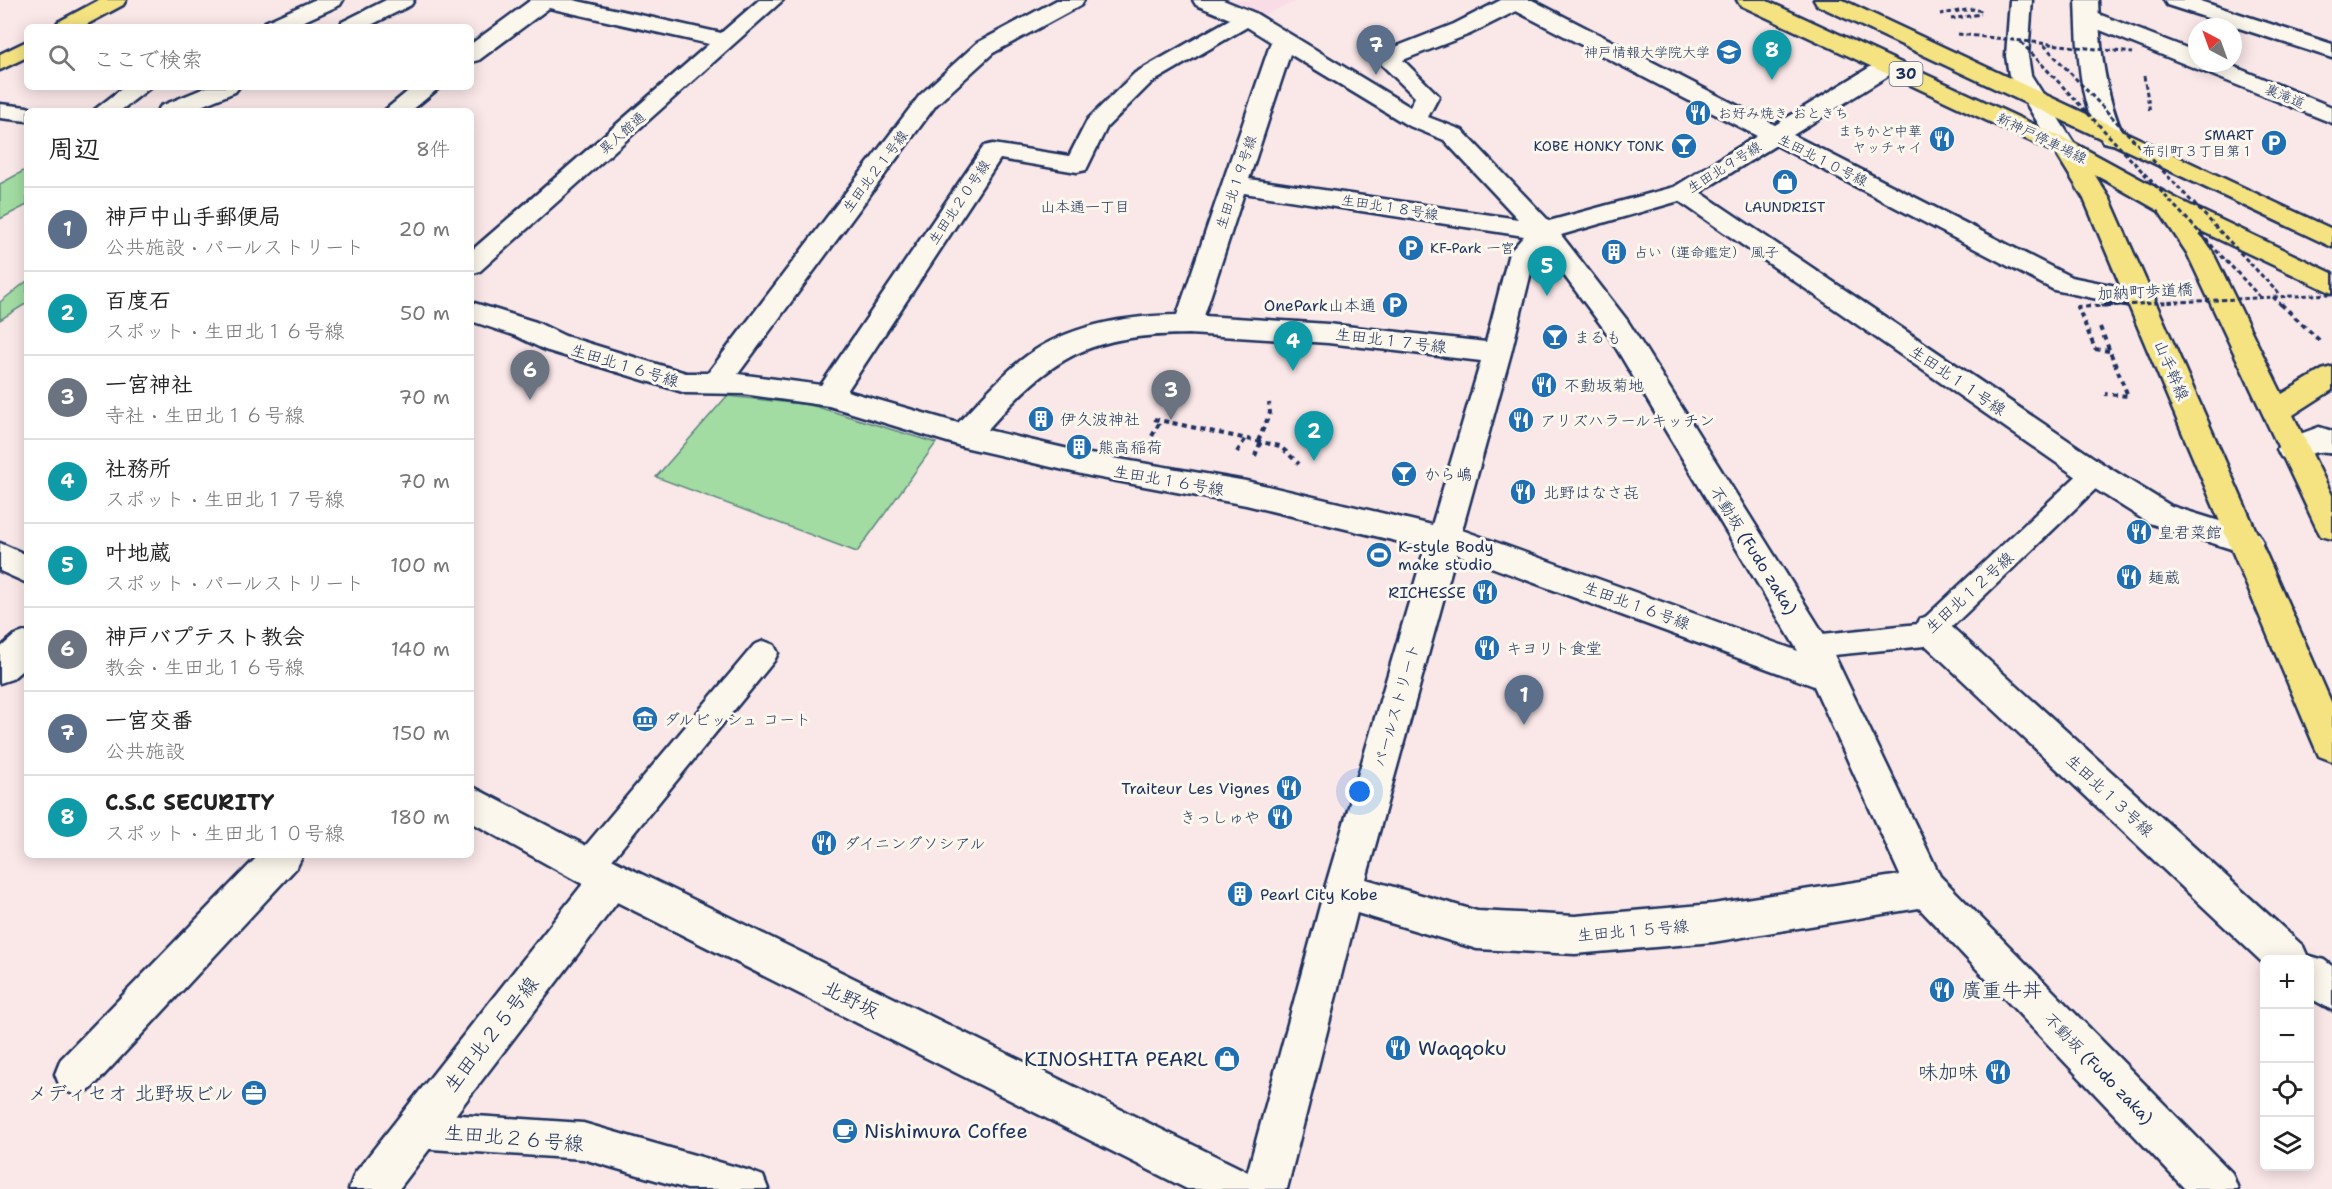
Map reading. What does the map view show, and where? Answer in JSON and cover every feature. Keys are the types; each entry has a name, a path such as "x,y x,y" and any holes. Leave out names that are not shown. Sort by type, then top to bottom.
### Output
{"main road":[{"path":"71,24 115,0"},
{"name":"新神戸停車場線","path":"1748,0 2065,147 2168,205 2332,284"},
{"name":"新神戸停車場線","path":"1825,0 2030,94 2112,137 2332,239"},
{"path":"0,63 24,50"},
{"path":"2112,137 2168,205 2200,253 2292,449 2332,527"},
{"name":"山手幹線","path":"2065,147 2097,199 2247,542 2332,745"},
{"path":"2275,412 2332,377"}],"street":[{"path":"280,24 332,0"},
{"path":"356,24 403,0"},
{"path":"474,53 544,0 726,41"},
{"name":"異人館通","path":"474,262 772,0"},
{"name":"生田北２１号線","path":"715,384 928,100 985,48 1073,0"},
{"name":"不動坂 (Fudo zaka)","path":"1204,0 1247,18 1415,120 1453,135 1544,231 1617,327 1819,660 1926,889 2216,1189"},
{"name":"山手幹線","path":"2021,0 2017,56 2020,75 2065,147"},
{"path":"2175,0 2332,51"},
{"path":"1415,120 1427,96 1388,58 1462,29 1516,1"},
{"name":"生田北１０号線","path":"1516,1 2064,284 2141,299"},
{"path":"2087,8 2133,43 2188,58"},
{"path":"2087,8 2100,114 2112,137"},
{"name":"生田北２０号線","path":"829,396 993,151 1077,165 1096,124 1143,78 1247,18"},
{"name":"生田北１９号線","path":"1188,323 1284,41"},
{"name":"生田北９号線","path":"1544,231 1683,192 1888,66"},
{"name":"裏滝道","path":"2227,72 2332,116"},
{"path":"109,108 135,90"},
{"path":"176,108 220,90"},
{"path":"400,108 424,90"},
{"path":"0,111 24,114"},
{"name":"生田北１８号線","path":"1235,184 1544,231"},
{"name":"生田北１１号線","path":"1683,192 2095,474 2160,515 2247,542"},
{"name":"パールストリート","path":"1265,1189 1343,891 1497,353 1522,253 1544,231"},
{"name":"生田北１６号線","path":"474,312 526,329 555,343 686,384 743,384 829,396 964,436 1090,465 1246,493 1470,544 1819,660"},
{"name":"生田北１７号線","path":"964,436 1019,379 1056,351 1093,335 1126,327 1188,323 1338,333 1497,353"},
{"path":"2292,449 2319,438 2332,442"},
{"path":"0,556 24,568"},
{"name":"生田北１３号線","path":"1931,629 2284,955"},
{"path":"0,669 24,648"},
{"name":"北野坂","path":"474,805 599,873 1234,1189"},
{"path":"76,1074 281,858"},
{"name":"生田北２５号線","path":"371,1189 416,1130 599,873"},
{"name":"生田北１５号線","path":"1343,891 1477,930 1575,936 1713,923 1926,889"},
{"path":"2314,977 2332,990"}],"lane":[{"name":"生田北１２号線","path":"1819,660 1925,634 2095,474"},
{"path":"599,873 764,653"},
{"name":"生田北２６号線","path":"416,1130 583,1141 750,1189"}],"path":[{"path":"1939,14 1973,9 1982,11 1981,15 1950,19"},
{"path":"1958,34 2044,45 2133,43 2141,52 2148,110 2154,117"},
{"path":"2021,42 2260,297"},
{"path":"2044,45 2281,296"},
{"name":"加納町歩道橋","path":"2109,351 2096,349 2078,307 2332,294"},
{"path":"2272,296 2324,344"},
{"path":"2098,322 2128,396 2105,394"},
{"path":"1255,457 1270,413 1269,403"},
{"path":"1154,418 1280,446 1306,470"}],"shaded area":[{"path":"1232,0 1300,0 1263,15"}],"green space":[{"path":"24,171 24,207 0,219 0,184"},
{"path":"24,283 24,305 0,320 0,302"},
{"path":"727,396 811,405 936,443 857,552 656,477"}],"place":[{"name":"神戸情報大学院大学","path":"1729,52"},
{"name":"一宮交番","path":"1376,75"},
{"name":"C.S.C SECURITY","path":"1772,80"},
{"name":"お好み焼き おときち","path":"1698,113"},
{"name":"まちかど中華 ヤッチャイ","path":"1942,139"},
{"name":"SMART 布引町３丁目第１","path":"2274,143"},
{"name":"KOBE HONKY TONK","path":"1684,146"},
{"name":"LAUNDRIST","path":"1785,182"},
{"name":"KF-Park 一宮","path":"1411,248"},
{"name":"占い（運命鑑定） 風子","path":"1614,252"},
{"name":"叶地蔵","path":"1547,296"},
{"name":"OnePark山本通","path":"1395,305"},
{"name":"まるも","path":"1555,337"},
{"name":"社務所","path":"1293,371"},
{"name":"不動坂菊地","path":"1544,385"},
{"name":"神戸バプテスト教会","path":"530,400"},
{"name":"伊久波神社","path":"1041,419"},
{"name":"一宮神社","path":"1171,420"},
{"name":"アリズハラールキッチン","path":"1521,420"},
{"name":"熊高稲荷","path":"1079,447"},
{"name":"百度石","path":"1314,461"},
{"name":"から嶋","path":"1404,474"},
{"name":"北野はなさ㐂","path":"1523,492"},
{"name":"皇君菜館","path":"2139,532"},
{"name":"K-style Body make studio","path":"1379,555"},
{"name":"麺蔵","path":"2129,577"},
{"name":"RICHESSE","path":"1485,592"},
{"name":"キヨリト食堂","path":"1487,648"},
{"name":"ダルビッシュ コート","path":"645,719"},
{"name":"神戸中山手郵便局","path":"1524,725"},
{"name":"Traiteur Les Vignes","path":"1289,788"},
{"name":"きっしゅや","path":"1280,817"},
{"name":"ダイニングソシアル","path":"824,843"},
{"name":"Pearl City Kobe","path":"1240,894"},
{"name":"廣重牛丼","path":"1942,990"},
{"name":"Waqqoku","path":"1398,1048"},
{"name":"KINOSHITA PEARL","path":"1227,1059"},
{"name":"味加味","path":"1998,1072"},
{"name":"メディセオ 北野坂ビル","path":"254,1093"},
{"name":"Nishimura Coffee","path":"845,1131"}],"district":[{"name":"山本通一丁目","path":"1085,207"}]}
